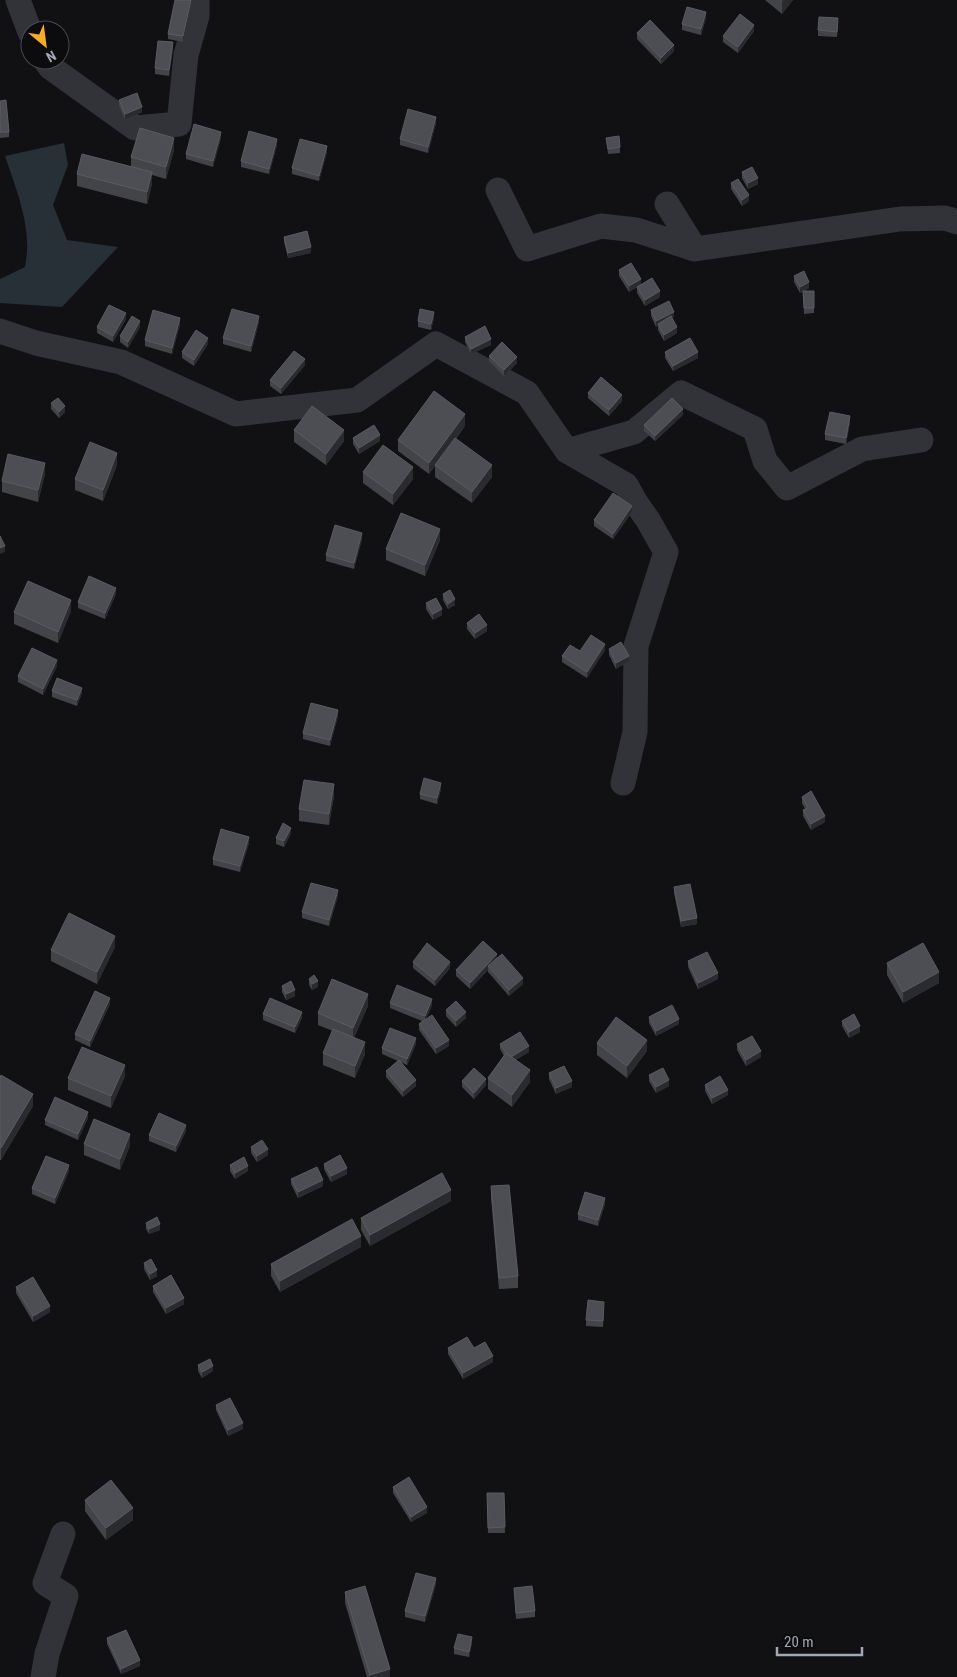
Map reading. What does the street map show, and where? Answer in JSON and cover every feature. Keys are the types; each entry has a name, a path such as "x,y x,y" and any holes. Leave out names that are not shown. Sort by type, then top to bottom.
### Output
{"street":[{"path":"18,0 26,20"},
{"path":"54,70 135,128 179,124 186,55 197,16 197,0"},
{"path":"498,190 526,248 601,226 636,230 694,250 900,219 945,218 957,222"},
{"path":"667,204 694,250"},
{"path":"0,331 36,343 121,362 236,414 358,400 436,344 527,394 567,451 626,485 666,552 636,646 635,732 623,783"},
{"path":"567,451 634,432 681,392 755,429 764,461 787,488 862,449 921,440"},
{"path":"43,1677 47,1654 66,1596 45,1583 63,1534"}],"shaded area":[{"path":"64,143 68,165 53,205 67,240 118,247 62,307 0,303 0,279 25,267 27,253 25,225 19,197 5,156"}],"building":[{"path":"175,0 191,0 183,36 168,34"},
{"path":"687,7 706,12 701,29 682,24"},
{"path":"740,14 754,25 738,47 723,36"},
{"path":"819,17 838,18 837,32 818,30"},
{"path":"650,20 674,45 661,58 637,33"},
{"path":"158,41 173,42 169,70 155,68"},
{"path":"137,93 142,107 125,114 119,100"},
{"path":"6,100 9,132 0,132 0,101"},
{"path":"408,109 436,117 428,147 400,139"},
{"path":"194,124 221,132 213,161 186,154"},
{"path":"140,128 174,138 166,167 131,157"},
{"path":"249,131 277,139 269,169 241,161"},
{"path":"619,136 620,147 608,149 606,138"},
{"path":"300,139 327,146 319,176 292,168"},
{"path":"82,154 152,172 147,192 77,174"},
{"path":"752,167 758,178 748,183 742,172"},
{"path":"738,179 749,195 742,200 731,183"},
{"path":"307,231 311,247 288,253 284,237"},
{"path":"631,263 641,279 629,286 619,270"},
{"path":"804,271 809,282 800,287 794,276"},
{"path":"652,278 660,291 645,300 637,287"},
{"path":"803,291 814,291 814,308 804,308"},
{"path":"669,301 674,312 656,321 651,310"},
{"path":"109,305 126,313 113,336 97,327"},
{"path":"232,309 259,316 251,346 223,338"},
{"path":"420,309 434,312 431,324 418,321"},
{"path":"153,310 180,318 172,348 145,340"},
{"path":"132,316 140,321 128,342 120,336"},
{"path":"671,316 677,327 664,335 658,324"},
{"path":"485,326 491,339 471,349 465,337"},
{"path":"196,330 208,338 194,360 182,352"},
{"path":"690,338 698,352 673,366 665,352"},
{"path":"502,342 517,357 504,370 489,356"},
{"path":"294,351 305,359 281,388 270,380"},
{"path":"601,377 622,395 609,410 588,393"},
{"path":"434,391 465,414 429,463 398,440"},
{"path":"58,398 65,406 59,412 51,403"},
{"path":"672,398 683,409 655,436 644,425"},
{"path":"312,406 344,430 326,454 294,430"},
{"path":"830,412 850,416 846,438 825,434"},
{"path":"374,425 380,435 359,448 353,438"},
{"path":"455,438 492,465 472,492 435,465"},
{"path":"90,442 117,453 103,490 75,479"},
{"path":"383,445 413,467 393,494 363,472"},
{"path":"8,454 45,463 38,490 2,481"},
{"path":"613,493 632,506 613,534 594,520"},
{"path":"401,513 440,529 425,565 386,549"},
{"path":"335,525 362,533 354,563 326,555"},
{"path":"0,536 5,546 0,548"},
{"path":"89,576 116,588 105,613 78,602"},
{"path":"28,581 71,600 58,632 14,612"},
{"path":"450,590 455,599 448,604 443,594"},
{"path":"436,598 442,609 433,614 426,603"},
{"path":"479,614 487,625 475,633 467,623"},
{"path":"591,635 605,644 587,672 562,656 570,645 580,651"},
{"path":"621,642 629,656 616,663 609,649"},
{"path":"32,648 57,660 43,689 18,676"},
{"path":"57,678 82,688 77,700 52,691"},
{"path":"311,703 338,710 330,740 303,733"},
{"path":"424,778 441,783 437,798 420,794"},
{"path":"304,780 334,784 329,814 299,809"},
{"path":"811,791 825,816 811,824 803,810 808,808 802,797"},
{"path":"283,823 291,828 284,841 276,838"},
{"path":"221,829 249,837 240,866 213,859"},
{"path":"311,883 338,890 329,920 302,912"},
{"path":"690,884 697,918 681,921 674,887"},
{"path":"69,913 115,936 97,972 51,950"},
{"path":"483,941 497,954 470,983 456,970"},
{"path":"427,943 450,962 435,980 413,962"},
{"path":"923,943 939,972 903,992 887,963"},
{"path":"707,952 718,973 698,983 688,961"},
{"path":"502,954 523,978 509,990 488,966"},
{"path":"314,975 318,981 312,984 309,979"},
{"path":"332,979 368,994 353,1028 318,1013"},
{"path":"291,981 295,990 286,994 282,986"},
{"path":"397,985 432,999 425,1016 390,1003"},
{"path":"95,991 110,998 90,1041 75,1034"},
{"path":"270,998 302,1012 295,1027 263,1014"},
{"path":"456,1001 466,1012 456,1021 446,1010"},
{"path":"672,1005 679,1019 656,1031 649,1017"},
{"path":"854,1014 860,1026 849,1032 842,1021"},
{"path":"432,1015 449,1040 436,1048 419,1024"},
{"path":"616,1017 647,1040 627,1066 597,1043"},
{"path":"390,1028 416,1038 407,1059 382,1048"},
{"path":"333,1029 365,1042 355,1066 323,1053"},
{"path":"520,1032 529,1046 511,1057 500,1044"},
{"path":"752,1036 761,1051 746,1060 737,1044"},
{"path":"82,1047 125,1065 111,1096 68,1078"},
{"path":"506,1053 530,1070 512,1095 488,1078"},
{"path":"399,1060 416,1080 403,1091 386,1071"},
{"path":"564,1066 572,1081 556,1088 549,1073"},
{"path":"474,1068 486,1079 474,1093 462,1081"},
{"path":"663,1068 669,1080 656,1087 649,1075"},
{"path":"1,1075 33,1094 0,1148 0,1078"},
{"path":"720,1076 728,1090 712,1098 705,1085"},
{"path":"55,1097 88,1112 78,1134 45,1120"},
{"path":"159,1113 186,1125 176,1146 149,1135"},
{"path":"94,1119 130,1134 120,1159 84,1144"},
{"path":"262,1140 268,1149 257,1156 251,1147"},
{"path":"340,1155 347,1168 331,1176 324,1164"},
{"path":"46,1156 69,1165 55,1198 32,1188"},
{"path":"244,1157 248,1166 235,1173 230,1165"},
{"path":"317,1167 323,1180 298,1192 291,1179"},
{"path":"442,1173 451,1190 370,1235 361,1218"},
{"path":"509,1185 518,1276 499,1278 491,1186"},
{"path":"585,1192 605,1198 598,1220 578,1214"},
{"path":"157,1217 160,1224 149,1229 146,1223"},
{"path":"352,1219 361,1236 280,1281 271,1264"},
{"path":"151,1259 157,1270 150,1274 144,1263"},
{"path":"171,1275 184,1298 166,1308 153,1286"},
{"path":"33,1277 50,1306 33,1316 16,1287"},
{"path":"588,1300 604,1302 603,1321 586,1320"},
{"path":"467,1337 474,1348 485,1342 493,1356 463,1373 448,1348"},
{"path":"210,1359 213,1366 202,1372 198,1365"},
{"path":"230,1398 243,1423 228,1430 216,1405"},
{"path":"409,1477 427,1507 411,1517 393,1487"},
{"path":"111,1480 133,1508 106,1528 85,1500"},
{"path":"487,1493 504,1493 505,1527 488,1528"},
{"path":"416,1573 436,1578 425,1616 405,1611"},
{"path":"365,1586 390,1669 370,1675 345,1592"},
{"path":"532,1586 535,1611 516,1613 514,1588"},
{"path":"126,1630 140,1660 121,1669 107,1638"},
{"path":"458,1634 472,1637 469,1652 454,1648"}]}
